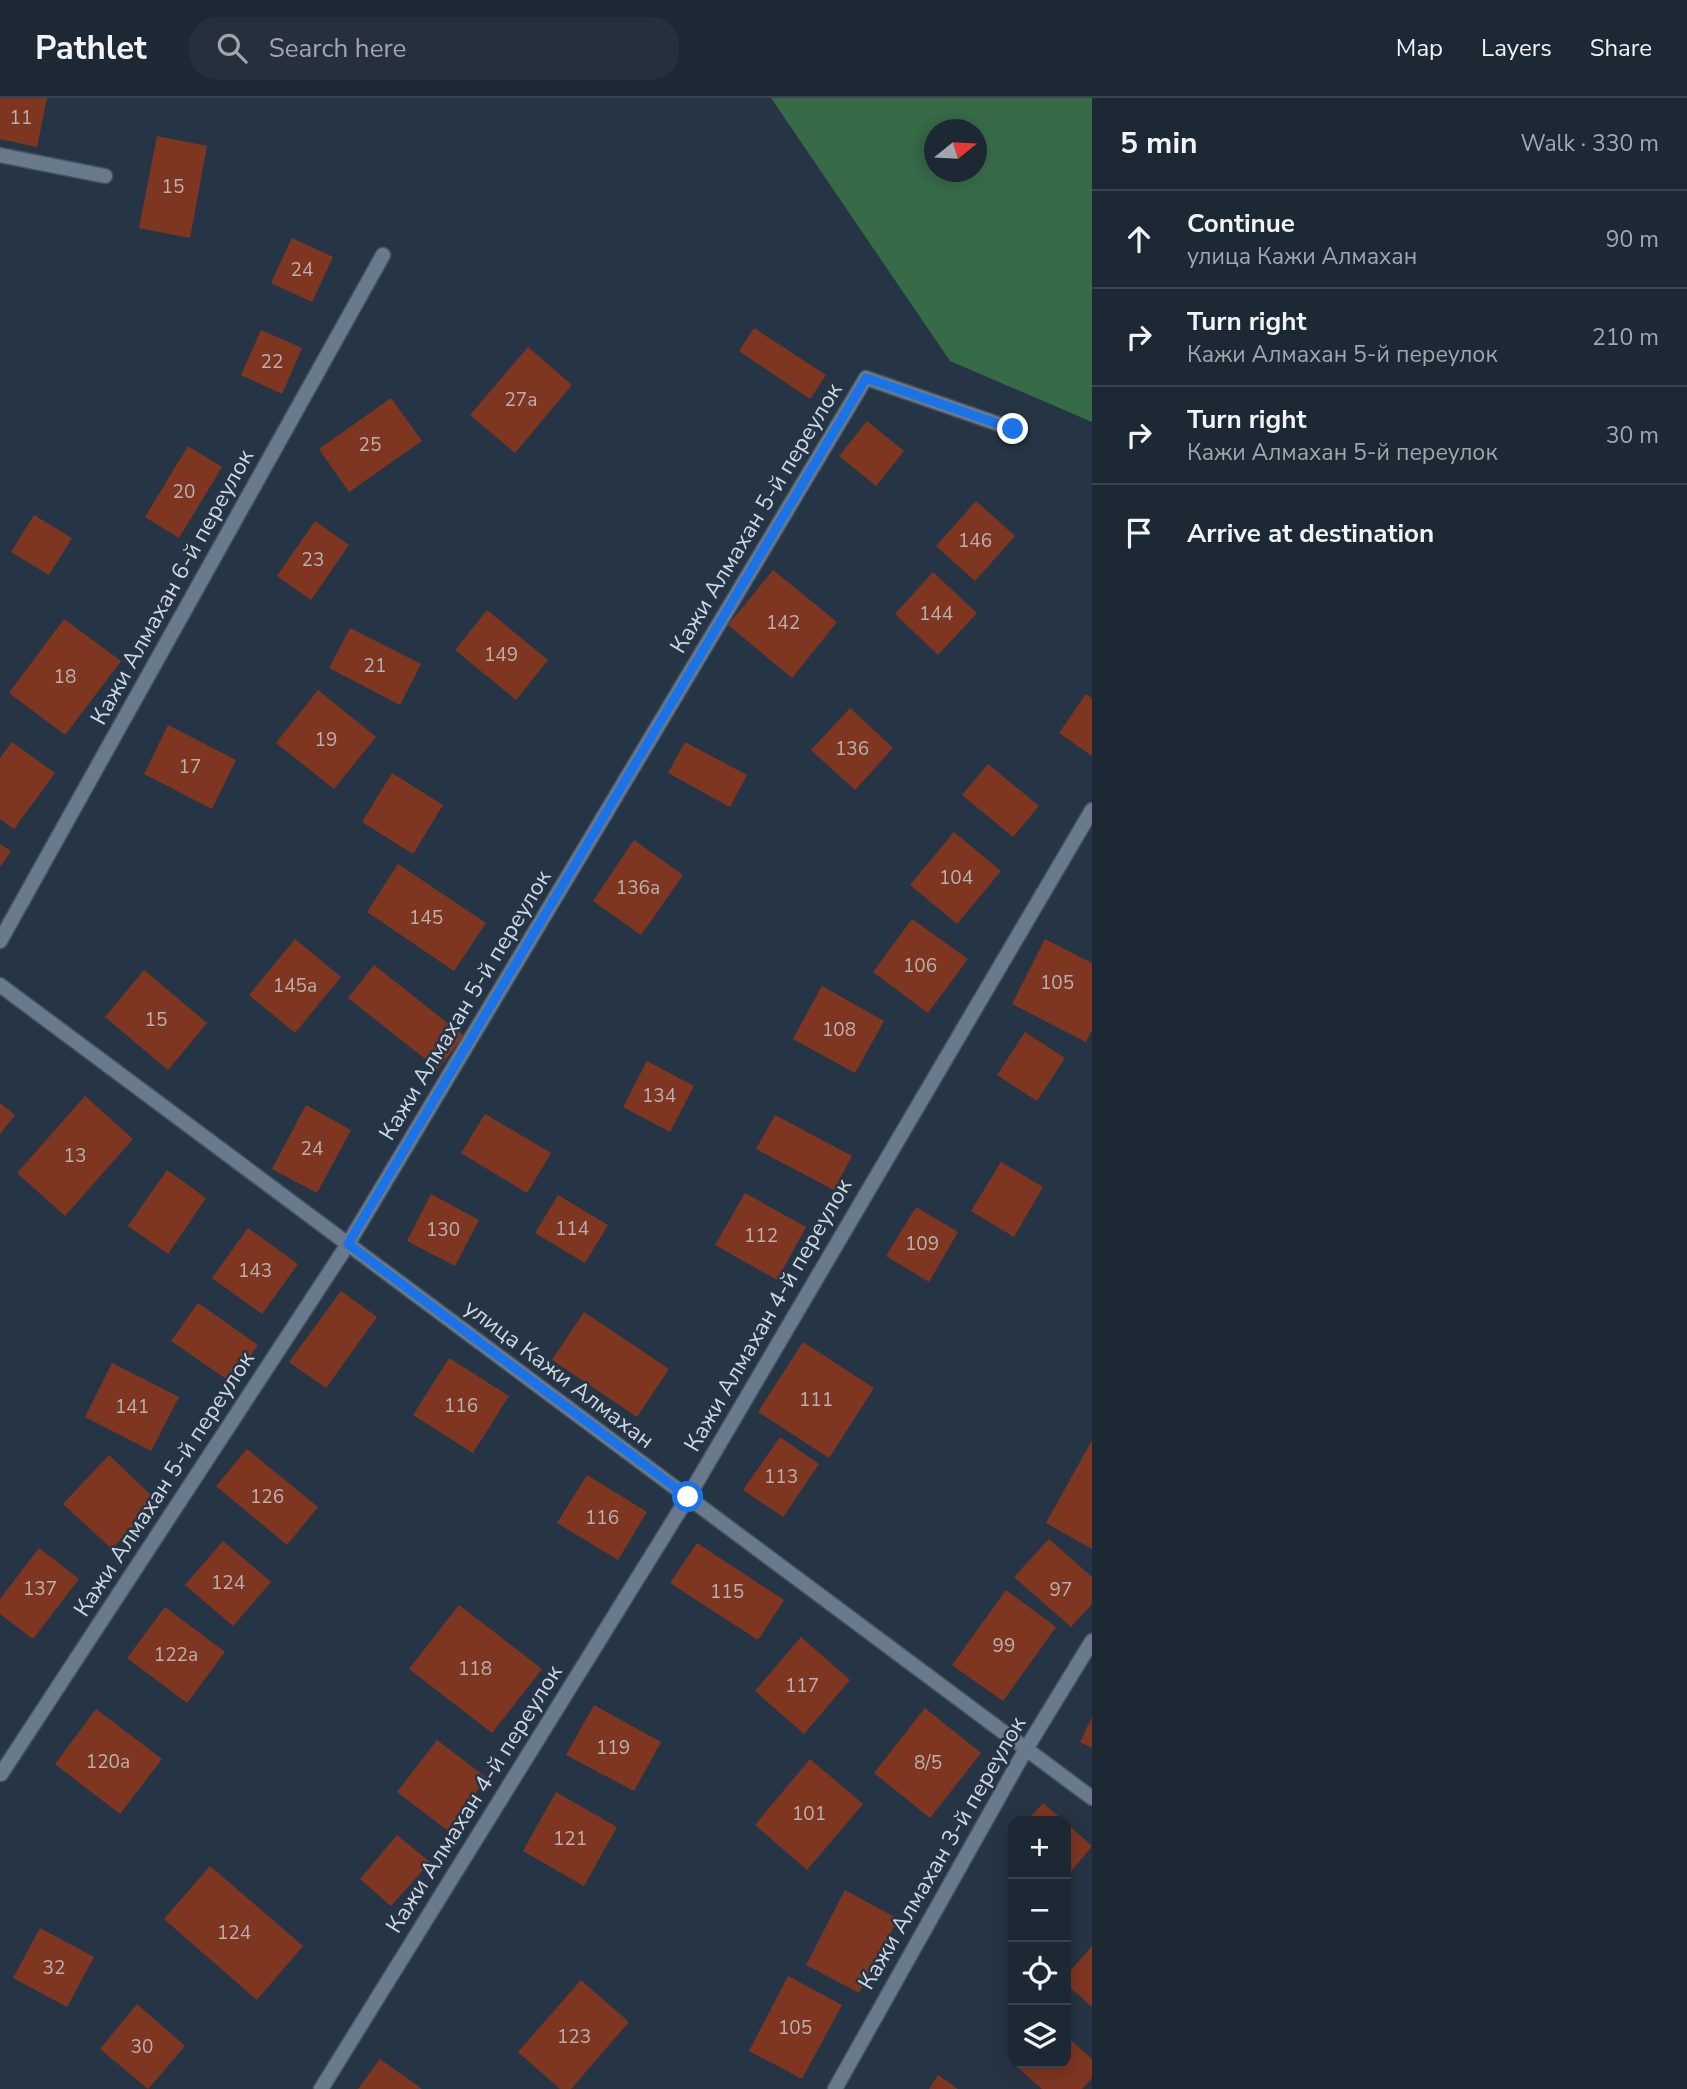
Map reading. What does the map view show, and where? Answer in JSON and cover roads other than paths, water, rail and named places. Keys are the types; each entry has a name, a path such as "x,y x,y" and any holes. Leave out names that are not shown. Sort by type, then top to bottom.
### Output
{"street":[{"path":"0,155 105,176"},
{"name":"Кажи Алмахан 6-й переулок","path":"0,941 383,255"},
{"name":"Кажи Алмахан 5-й переулок","path":"1,1774 348,1244 866,378 1013,429"},
{"name":"Кажи Алмахан 4-й переулок","path":"321,2089 688,1497 1092,810"},
{"name":"улица Кажи Алмахан","path":"0,985 1092,1798"},
{"name":"Кажи Алмахан 3-й переулок","path":"835,2089 1026,1749 1092,1642"}]}
